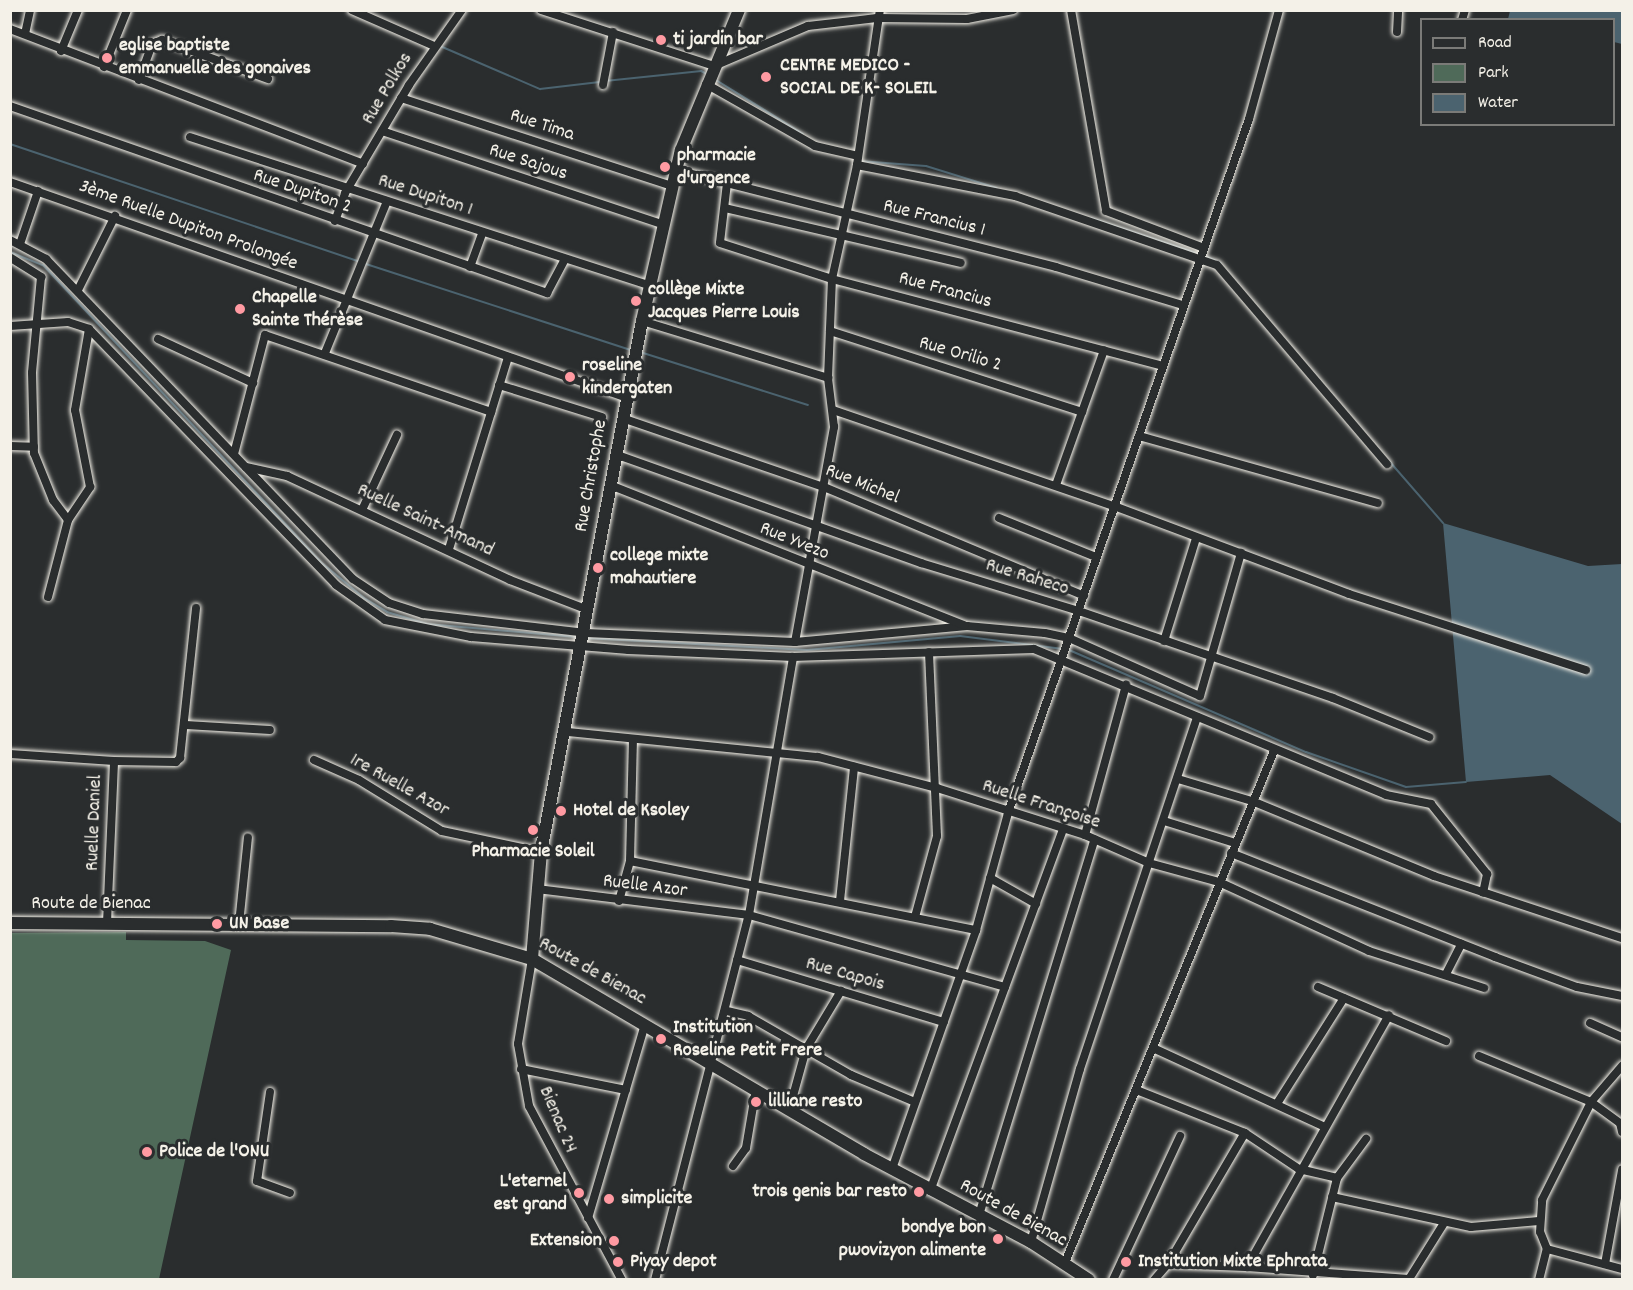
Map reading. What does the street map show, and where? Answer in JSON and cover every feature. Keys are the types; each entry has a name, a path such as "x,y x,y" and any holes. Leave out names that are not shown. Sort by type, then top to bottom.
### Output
{"main road":[{"name":"Rue Christophe","path":"532,959 541,852 586,633 615,454 642,321 676,170 706,84 739,10"},
{"name":"Route de Bienac","path":"10,923 239,924 430,929 532,959 790,1107 930,1191 1031,1242 1089,1280"}],"street":[{"path":"25,34 30,10"},
{"path":"61,51 78,10"},
{"path":"104,67 128,10"},
{"path":"352,10 435,44"},
{"name":"Rue Polkos","path":"335,221 349,188 401,98 435,44 462,10"},
{"path":"541,10 714,66 808,26 878,14 967,19 1013,10"},
{"path":"1071,10 1106,211 1202,247"},
{"path":"892,1169 976,930 1008,813 1202,247 1249,119 1279,10"},
{"path":"1397,32 1398,10"},
{"path":"795,642 824,487 833,410 828,378 832,279 858,161 878,14"},
{"path":"10,29 61,51 363,164"},
{"path":"603,81 613,32"},
{"path":"139,80 152,44 162,40 268,78"},
{"path":"706,84 815,146 858,161 1015,196 1217,265 1387,464"},
{"name":"Rue Tima","path":"401,98 672,186"},
{"name":"Rue Dupiton 2","path":"10,106 374,235 547,293 565,259"},
{"name":"Rue Sajous","path":"382,131 664,225"},
{"name":"Rue Dupiton 1","path":"190,137 650,286"},
{"name":"Rue Francius 1","path":"676,170 1056,267 1184,305"},
{"name":"3ème Ruelle Dupiton Prolongée","path":"10,182 115,216 348,301 627,398"},
{"path":"727,183 725,208 840,237 962,263"},
{"path":"20,244 38,191"},
{"path":"325,353 360,273 387,201"},
{"name":"Rue Francius","path":"725,208 720,243 832,279 1163,366"},
{"path":"78,290 115,216"},
{"path":"470,267 483,232"},
{"path":"10,240 46,259 78,290 353,579 389,603 423,614 586,633 795,642 967,626 1068,640 1200,696 1241,553"},
{"path":"11,258 41,277 35,323 34,447 53,500 69,520"},
{"path":"642,321 828,378"},
{"path":"10,326 68,322 88,329 359,605 385,620 430,631 583,646 793,657 1021,648 1061,658 1274,751 1386,795 1431,804 1487,874 1483,893"},
{"path":"48,597 69,520 90,487 75,410 88,329"},
{"name":"Rue Orilio 2","path":"830,331 1082,412"},
{"path":"234,454 265,335 325,353 491,412"},
{"path":"158,339 253,383"},
{"path":"1056,485 1104,350"},
{"path":"449,549 508,357"},
{"path":"499,385 602,417"},
{"path":"833,410 1056,485 1349,594 1586,670"},
{"name":"Rue Michel","path":"622,418 824,487 1084,596"},
{"path":"362,510 397,435"},
{"path":"1139,436 1378,503"},
{"path":"10,446 34,447"},
{"name":"Rue Raheco","path":"615,454 921,563 1078,611 1213,657 1429,736"},
{"name":"Ruelle Saint-Amand","path":"246,467 287,476 588,610"},
{"name":"Rue Yvezo","path":"610,485 809,566 967,626"},
{"path":"999,518 1096,557"},
{"path":"1164,641 1196,538"},
{"name":"Ruelle Daniel","path":"108,923 114,762 176,762 186,725 196,608"},
{"path":"915,917 937,836 937,788 929,652"},
{"path":"655,1280 727,1011 749,915 793,657"},
{"path":"1085,835 1126,685"},
{"path":"1031,1242 1080,1069 1197,717"},
{"path":"186,725 270,730"},
{"name":"Ruelle Françoise","path":"567,732 633,740 776,750 937,788 1008,813 1085,835 1149,863 1219,882 1370,951 1484,988"},
{"path":"619,901 630,861 633,740"},
{"path":"1064,1265 1139,1091 1153,1048 1274,751"},
{"path":"10,754 114,762"},
{"name":"1re Ruelle Azor","path":"314,760 359,780 442,831 541,852"},
{"path":"840,901 854,767"},
{"path":"1178,779 1252,801 1483,893 1623,938"},
{"path":"1164,821 1235,843"},
{"path":"930,1191 1063,829"},
{"path":"239,924 248,837"},
{"path":"979,1215 1095,839"},
{"path":"1231,853 1577,987 1623,996"},
{"path":"630,861 753,883 976,930"},
{"path":"990,878 1036,904"},
{"name":"Ruelle Azor","path":"537,889 619,901 749,915 961,971 1005,987"},
{"path":"1446,974 1461,944"},
{"name":"Bienac 24","path":"532,959 518,1044 529,1106 622,1280"},
{"name":"Rue Capois","path":"737,960 944,1022"},
{"path":"1318,987 1446,1041"},
{"path":"790,1107 806,1049 841,991"},
{"path":"1278,1102 1344,998"},
{"path":"727,1011 748,1016 806,1049 915,1102"},
{"path":"1247,1267 1299,1169 1389,1015"},
{"path":"1590,1023 1623,1037"},
{"path":"588,1218 645,1024"},
{"path":"1153,1048 1278,1102 1325,1127"},
{"path":"1479,1056 1591,1102 1620,1123 1623,1132"},
{"path":"1539,1280 1547,1249 1539,1221 1542,1200 1591,1102 1623,1066"},
{"path":"521,1069 626,1090"},
{"path":"733,1166 746,1148 756,1089"},
{"path":"1139,1091 1245,1133 1299,1169 1337,1178"},
{"path":"270,1092 257,1181 290,1193"},
{"path":"1154,1280 1168,1264 1245,1133"},
{"path":"1113,1280 1180,1136"},
{"path":"1313,1275 1337,1178 1366,1139"},
{"path":"1605,1264 1623,1170"},
{"path":"1332,1197 1444,1223 1487,1228 1539,1221"},
{"path":"1168,1264 1247,1267 1313,1275 1409,1279 1444,1223"},
{"path":"1547,1249 1623,1269"}],"green space":[{"path":"126,932 126,940 205,941 231,950 159,1279 11,1279 11,933"}],"water":[{"path":"1510,11 1622,11 1622,44 1615,42 1615,18 1508,18"},
{"path":"1443,523 1588,566 1622,564 1622,824 1550,775 1466,782"}],"waterway":[{"path":"440,46 540,89 600,82"},
{"path":"605,81 701,71 709,75"},
{"path":"716,80 803,134"},
{"path":"10,144 360,262"},
{"path":"859,161 926,166 997,188"},
{"path":"1091,218 1199,254"},
{"path":"10,252 43,265 323,564 364,598 387,612 427,624 576,637"},
{"path":"1205,256 1221,263"},
{"path":"366,264 631,350"},
{"path":"640,352 808,405"},
{"path":"1390,462 1443,523"},
{"path":"585,638 807,650 960,636 1063,649"},
{"path":"1069,650 1306,752 1406,787 1466,782"}],"place":[{"name":"ti jardin bar","path":"661,40"},
{"name":"eglise baptiste emmanuelle des gonaives","path":"107,58"},
{"name":"CENTRE MEDICO - SOCIAL DE K- SOLEIL","path":"766,77"},
{"name":"pharmacie d'urgence","path":"665,167"},
{"name":"collège Mixte Jacques Pierre Louis","path":"636,301"},
{"name":"Chapelle Sainte Thérèse","path":"240,309"},
{"name":"roseline kindergaten","path":"570,377"},
{"name":"college mixte mahautiere","path":"598,568"},
{"name":"Hotel de Ksoley","path":"561,811"},
{"name":"Pharmacie Soleil","path":"533,830"},
{"name":"UN Base","path":"217,924"},
{"name":"Institution Roseline Petit Frere","path":"661,1039"},
{"name":"lilliane resto","path":"756,1102"},
{"name":"Police de l'ONU","path":"147,1152"},
{"name":"trois genis bar resto","path":"919,1192"},
{"name":"L'eternel est grand","path":"579,1193"},
{"name":"simplicite","path":"609,1199"},
{"name":"bondye bon pwovizyon alimente","path":"998,1239"},
{"name":"Extension","path":"614,1241"},
{"name":"Piyay depot","path":"618,1262"},
{"name":"Institution Mixte Ephrata","path":"1126,1262"}]}
